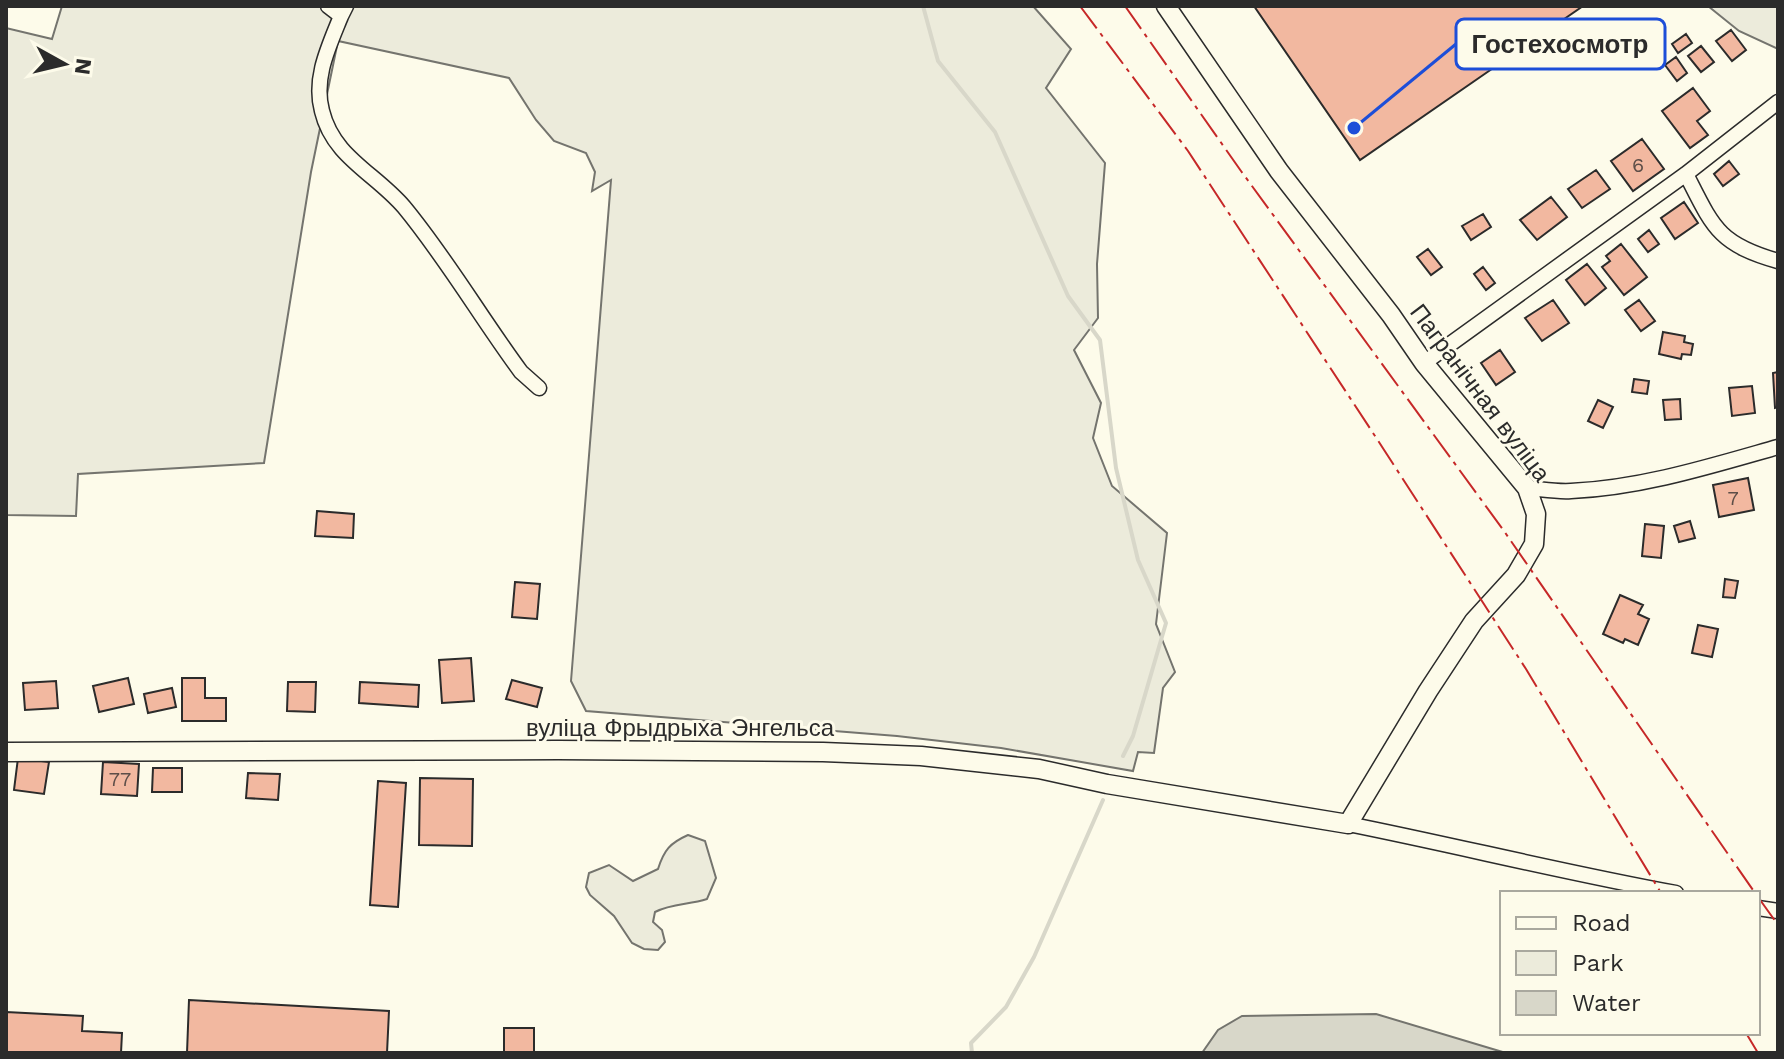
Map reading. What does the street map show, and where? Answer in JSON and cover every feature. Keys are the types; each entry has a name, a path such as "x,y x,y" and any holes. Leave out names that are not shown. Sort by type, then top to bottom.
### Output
{"street":[{"path":"328,6 344,11 325,56 319,91 322,111 332,136 345,155 402,205 440,253 515,365 539,388"},
{"name":"Пагранічная вуліца","path":"1166,6 1279,171 1391,315 1424,363 1527,488 1536,514 1534,544 1516,575 1474,621 1348,824"},
{"path":"1424,363 1686,174 1778,102"},
{"path":"1686,174 1707,216 1724,237 1747,252 1778,261"},
{"path":"1527,488 1567,491 1608,488 1698,469 1778,447"},
{"name":"вуліца Фрыдрыха Энгельса","path":"6,752 574,750 921,756 1039,769 1107,784 1348,824"},
{"path":"1348,824 1504,856 1591,878 1665,891"}],"green space":[{"path":"62,6 1033,6 1071,49 1046,88 1105,163 1097,264 1098,318 1074,350 1101,403 1093,438 1112,486 1167,533 1156,624 1175,672 1163,688 1154,753 1138,752 1133,771 1001,748 897,736 586,711 571,681 611,180 592,191 595,172 586,153 554,141 536,120 509,78 338,41 311,172 264,463 78,474 76,516 6,515 6,28 52,39"},
{"path":"1708,6 1778,6 1778,49 1739,31"},
{"path":"688,835 705,841 716,878 707,899 655,912 653,922 662,930 665,942 658,950 644,949 632,943 614,916 590,895 586,887 589,873 609,865 633,881 658,869 668,848"}],"water":[{"path":"1376,1014 1506,1053 1202,1053 1218,1030 1242,1016"}],"building":[{"path":"1254,6 1583,6 1360,160"},
{"path":"1731,30 1746,50 1732,61 1716,41"},
{"path":"1686,34 1692,43 1678,53 1672,44"},
{"path":"1701,46 1714,62 1701,72 1688,56"},
{"path":"1676,57 1687,73 1677,81 1665,65"},
{"path":"1693,88 1710,111 1697,121 1708,135 1690,148 1662,111"},
{"path":"1642,139 1664,169 1633,191 1611,161"},
{"path":"1729,161 1739,174 1723,186 1714,174"},
{"path":"1596,170 1610,189 1582,208 1568,189"},
{"path":"1551,197 1567,217 1537,240 1520,220"},
{"path":"1684,202 1698,223 1675,239 1661,218"},
{"path":"1483,214 1491,227 1471,240 1462,226"},
{"path":"1649,230 1659,244 1648,252 1638,239"},
{"path":"1621,244 1647,277 1624,295 1602,267 1610,261 1606,256"},
{"path":"1428,249 1442,267 1431,275 1417,257"},
{"path":"1587,264 1606,288 1585,305 1566,280"},
{"path":"1483,267 1495,283 1486,290 1474,274"},
{"path":"1553,300 1569,323 1542,341 1525,318"},
{"path":"1639,300 1655,321 1641,331 1625,310"},
{"path":"1663,332 1685,336 1684,342 1693,344 1691,355 1682,354 1681,359 1659,354"},
{"path":"1500,350 1515,372 1496,385 1481,363"},
{"path":"1778,372 1778,407 1775,408 1773,373"},
{"path":"1634,379 1649,381 1647,394 1632,392"},
{"path":"1752,386 1755,413 1732,416 1729,388"},
{"path":"1680,399 1681,419 1665,420 1663,400"},
{"path":"1598,400 1613,407 1603,428 1588,421"},
{"path":"1748,478 1754,510 1719,517 1713,485"},
{"path":"317,511 354,514 353,538 315,536"},
{"path":"1690,521 1695,538 1679,542 1674,526"},
{"path":"1645,524 1664,526 1661,558 1642,556"},
{"path":"1725,579 1738,581 1735,598 1723,597"},
{"path":"515,582 540,584 537,619 512,617"},
{"path":"1620,595 1643,605 1638,614 1649,619 1638,645 1625,639 1623,643 1603,634"},
{"path":"1698,625 1718,629 1712,657 1692,653"},
{"path":"471,658 474,701 442,703 439,660"},
{"path":"128,678 134,704 99,712 93,686"},
{"path":"182,678 205,678 205,698 226,698 226,721 182,721"},
{"path":"512,680 542,688 537,707 506,699"},
{"path":"56,681 58,708 25,710 23,683"},
{"path":"288,682 316,682 315,712 287,711"},
{"path":"360,682 419,685 418,707 359,703"},
{"path":"172,688 176,707 148,713 144,694"},
{"path":"18,758 49,762 44,794 14,790"},
{"path":"103,762 139,764 137,796 101,794"},
{"path":"153,768 182,768 182,792 152,792"},
{"path":"248,773 280,774 278,800 246,798"},
{"path":"420,778 473,779 472,846 419,845"},
{"path":"378,781 406,783 398,907 370,905"},
{"path":"189,1000 389,1011 387,1053 187,1053"},
{"path":"6,1012 83,1016 82,1031 122,1033 121,1053 6,1053"},
{"path":"504,1028 534,1028 534,1053 504,1053"}],"waterway":[{"path":"923,6 938,61 995,132 1068,296 1100,340 1116,468 1138,560 1166,623 1133,736 1123,756"},
{"path":"972,1053 971,1043 1006,1007 1034,957 1103,800"}],"power":[{"path":"1080,6 1188,151 1375,436 1526,669 1660,891"},
{"path":"1125,6 1241,171 1504,531 1754,891"},
{"path":"1760,900 1778,925"},
{"path":"1747,1035 1758,1053"}],"place":[{"name":"Гостехосмотр","path":"1354,128"}]}
